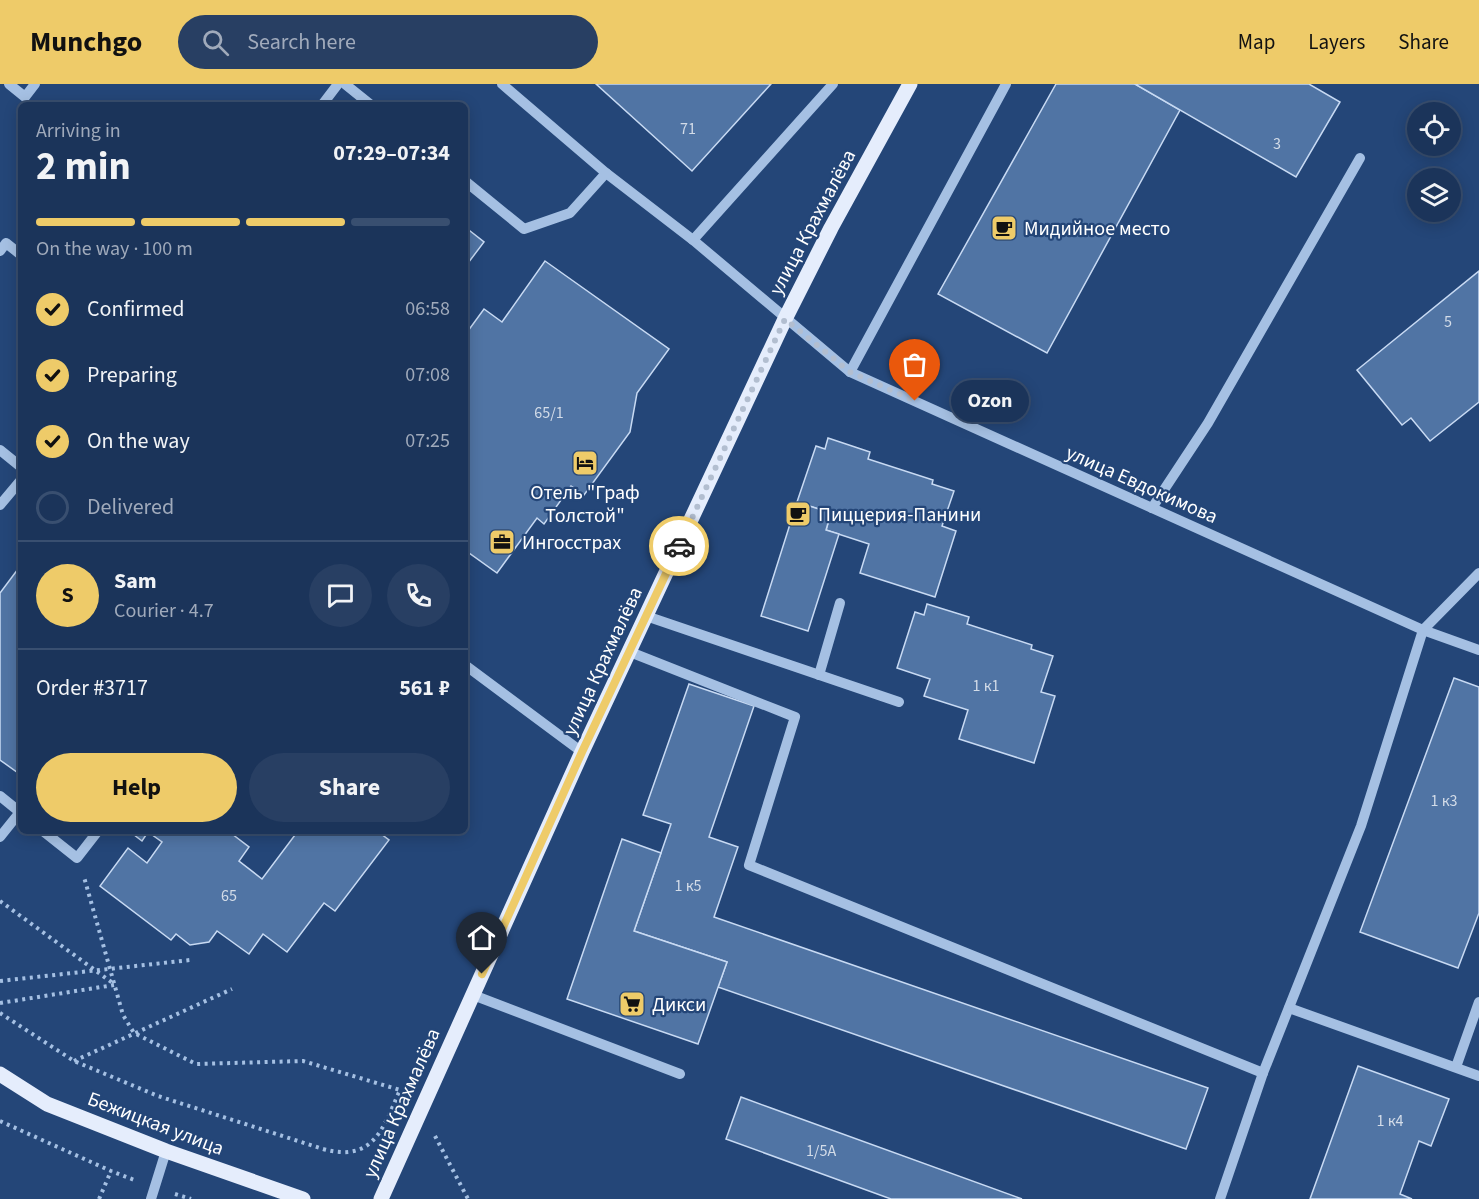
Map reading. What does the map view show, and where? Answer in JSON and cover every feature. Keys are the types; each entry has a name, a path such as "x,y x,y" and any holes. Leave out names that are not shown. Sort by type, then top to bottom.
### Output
{"main road":[{"name":"улица Крахмалёва","path":"381,1199 582,752 785,319 831,228 910,84"},
{"name":"Бежицкая улица","path":"0,1074 47,1104 166,1151 303,1199"}],"street":[{"path":"9,84 25,97 35,84"},
{"path":"324,102 338,84"},
{"path":"345,84 367,102"},
{"name":"улица Евдокимова","path":"502,84 606,173 693,240 850,372 1423,630 1479,650"},
{"path":"693,240 833,84"},
{"path":"850,372 1006,84"},
{"path":"1152,508 1208,423 1360,158"},
{"path":"468,183 524,229 570,213 606,173"},
{"path":"0,251 6,243 18,253"},
{"path":"0,450 18,465"},
{"path":"0,505 18,484"},
{"path":"1220,1199 1263,1073 1361,826 1423,630 1479,573"},
{"path":"819,675 840,603"},
{"path":"646,616 899,702"},
{"path":"630,652 795,717 749,865 1263,1073"},
{"path":"468,667 582,752"},
{"path":"0,796 18,811"},
{"path":"0,837 18,816"},
{"path":"47,834 77,858 96,834"},
{"path":"473,994 680,1074"},
{"path":"1456,1068 1479,1002"},
{"path":"1289,1008 1479,1076"},
{"path":"151,1199 166,1151"}],"path":[{"path":"0,1012 74,1061 158,1096 334,1152 350,1152 368,1147 383,1130 400,1090 303,1061 196,1064 134,1033 123,1015 84,876"},
{"path":"0,901 115,985"},
{"path":"0,981 190,960"},
{"path":"0,1003 115,985"},
{"path":"74,1061 232,989"},
{"path":"0,1121 111,1171 99,1199"},
{"path":"434,1134 468,1199"}],"building":[{"path":"596,84 771,84 692,171"},
{"path":"1056,84 1135,84 1180,110 1047,353 938,294"},
{"path":"1135,84 1309,84 1340,102 1296,177"},
{"path":"468,229 484,242 468,263"},
{"path":"545,261 669,349 637,393 630,432 584,495 571,486 544,524 537,518 497,573 468,552 468,331 484,309 502,322"},
{"path":"1479,271 1479,402 1430,441 1411,418 1402,425 1357,370"},
{"path":"828,438 870,452 868,459 933,480 932,484 954,491 942,526 956,531 935,597 860,573 869,544 826,530 831,513 797,502 816,446 825,449"},
{"path":"797,502 831,513 826,530 839,534 808,631 761,616"},
{"path":"18,569 18,773 0,760 0,593"},
{"path":"927,604 969,617 967,624 1032,645 1031,649 1053,656 1041,692 1055,696 1034,763 959,739 968,710 924,696 930,679 897,668 915,612 924,615"},
{"path":"1454,678 1479,687 1479,913 1458,968 1360,932"},
{"path":"689,684 754,706 709,837 738,847 714,917 1208,1088 1186,1149 718,987 727,962 634,931 671,824 643,815"},
{"path":"133,834 147,834 142,841"},
{"path":"151,834 232,834 249,847 239,861 262,879 296,834 381,834 389,840 335,911 324,903 287,952 263,934 249,954 217,931 209,942 190,945 176,934 171,940 100,886 128,848 147,863 162,842"},
{"path":"622,839 661,853 634,931 727,962 698,1044 567,999"},
{"path":"1358,1066 1449,1099 1431,1146 1419,1141 1400,1194 1412,1199 1310,1199"},
{"path":"741,1097 1022,1199 891,1199 726,1139"}],"way so far":[{"path":"679,546 785,319 850,372 915,401"}],"place":[{"name":"Мидийное место","path":"1004,228"},
{"name":"Ozon","path":"915,401"},
{"name":"Отель \"Граф Толстой\"","path":"585,463"},
{"name":"Пиццерия-Панини","path":"798,514"},
{"name":"Ингосстрах","path":"502,542"},
{"name":"Дикси","path":"632,1004"}],"route":[{"path":"482,974 582,752 679,546"}]}
